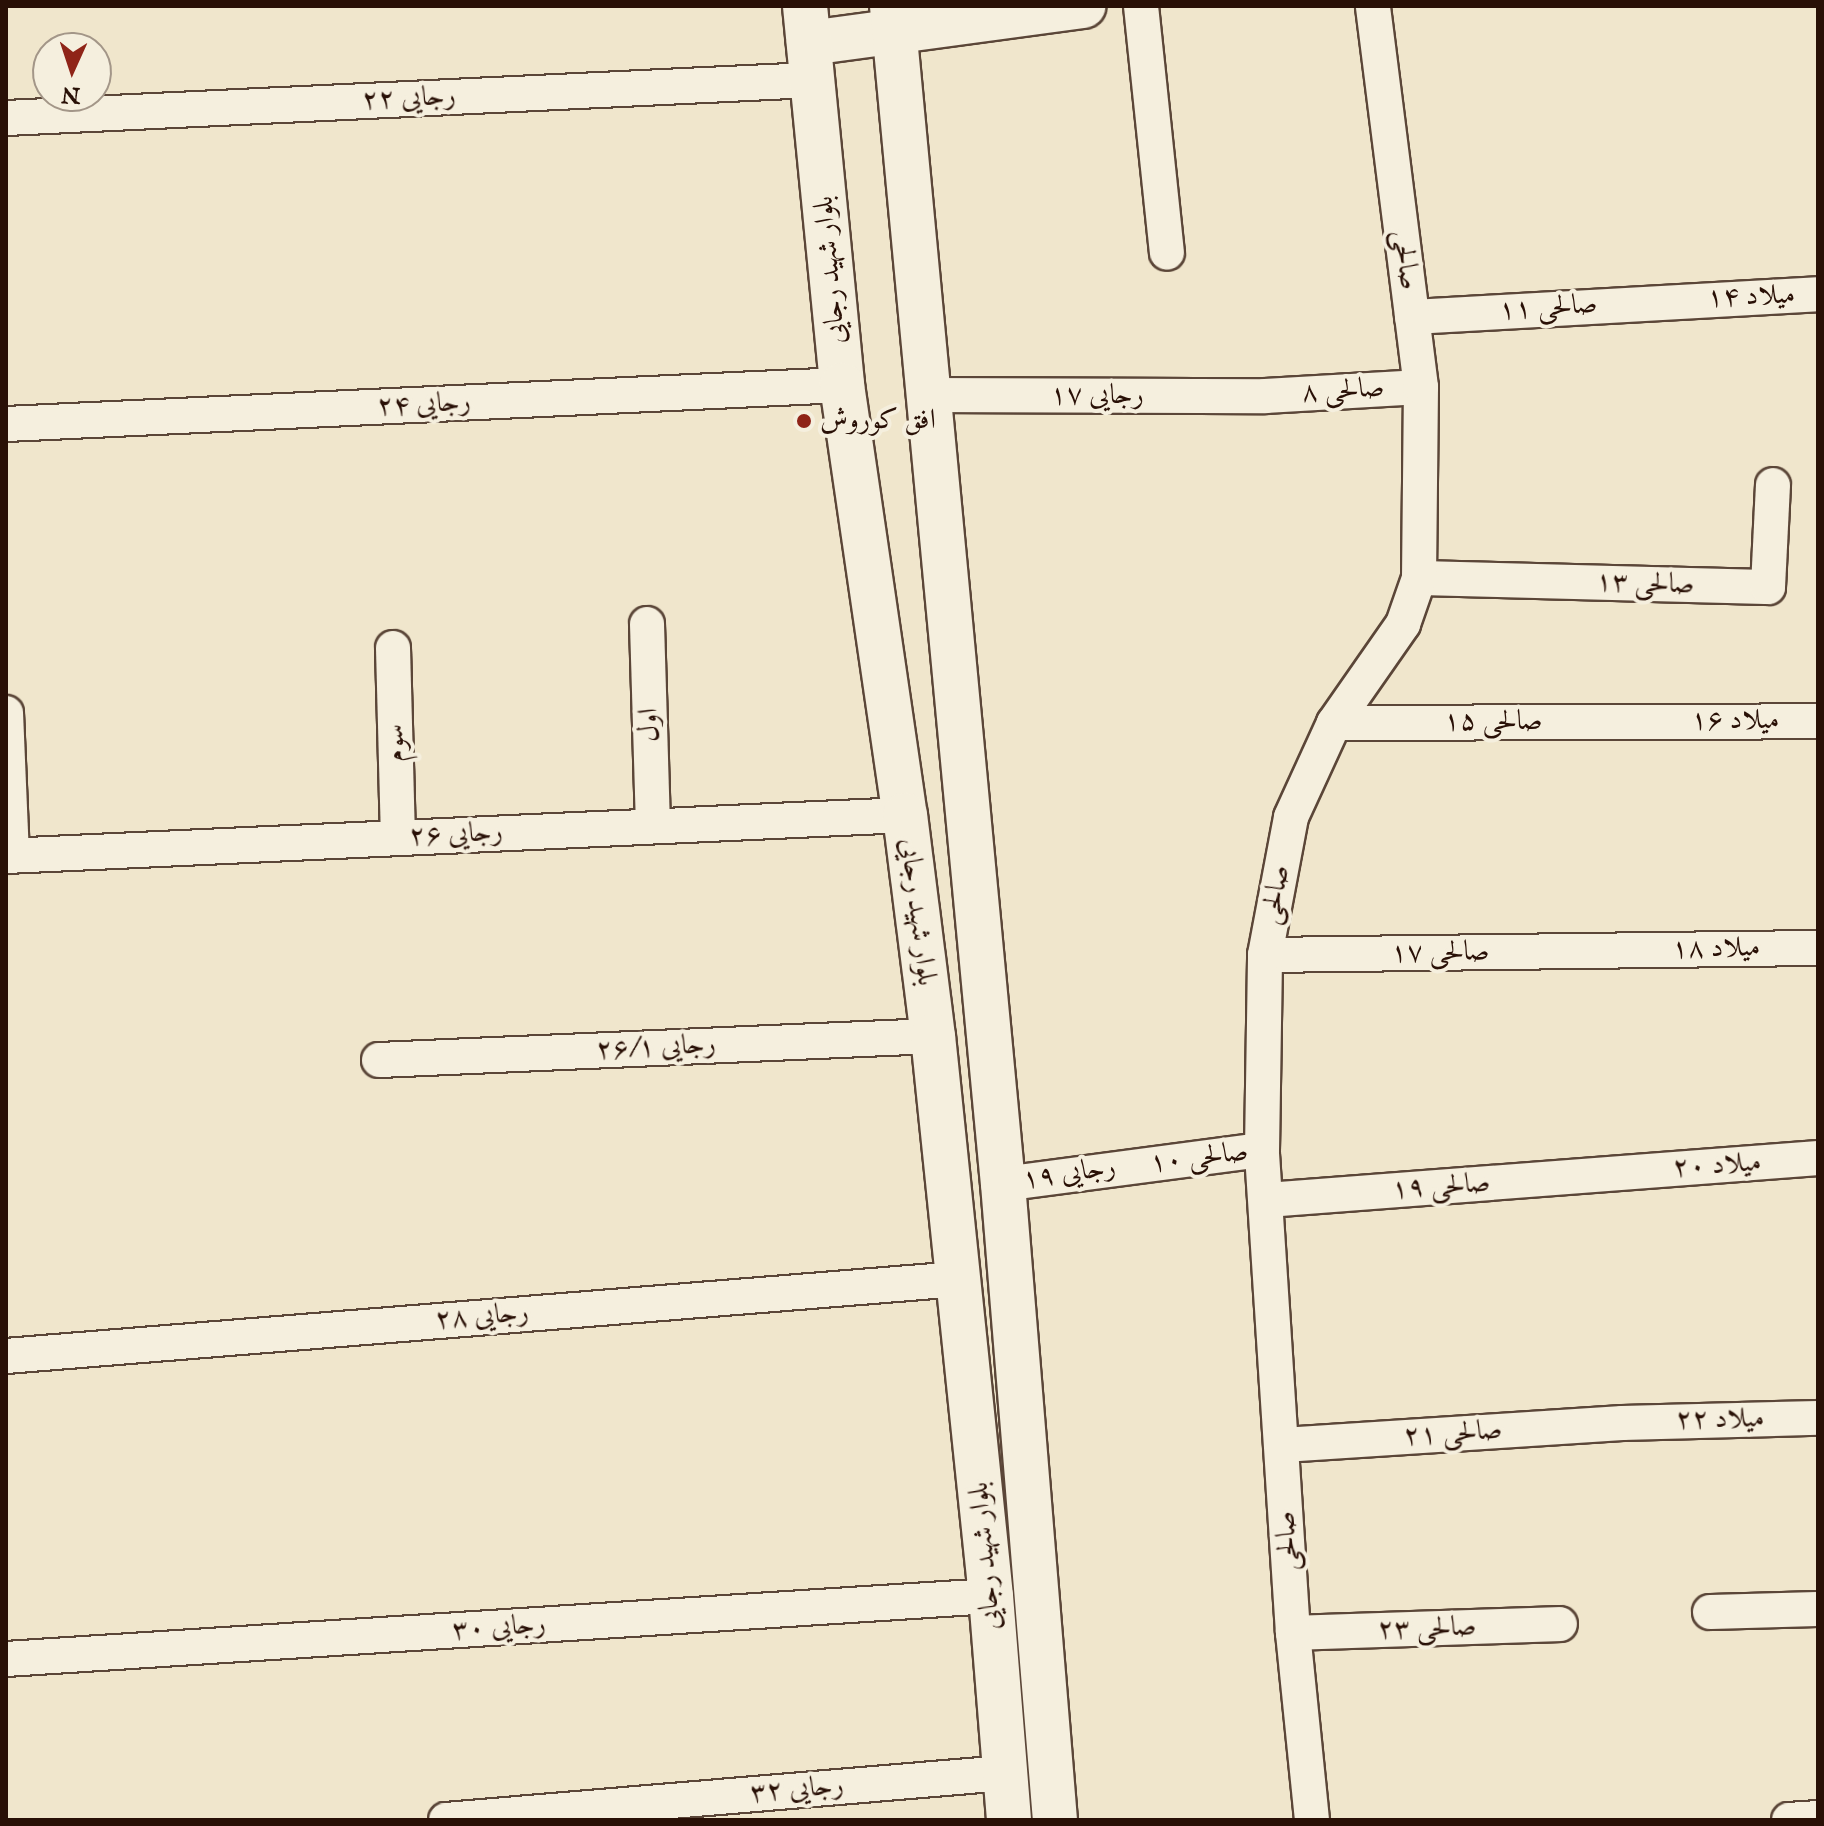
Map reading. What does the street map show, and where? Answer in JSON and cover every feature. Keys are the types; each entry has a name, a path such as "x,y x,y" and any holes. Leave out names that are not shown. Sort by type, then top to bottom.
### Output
{"main road":[{"path":"809,43 894,19 1084,6"},
{"name":"بلوار شهید رجایی","path":"894,19 1003,1184 1055,1820"},
{"name":"بلوار شهید رجایی","path":"809,43 842,385 905,815 933,1036 991,1596 1009,1820"}],"street":[{"path":"1141,6 1167,253"},
{"name":"صالحی","path":"1312,1820 1293,1633 1262,1150 1265,955 1291,817 1334,723 1403,624 1419,578 1421,387 1373,6"},
{"name":"رجایی ۲۲","path":"6,118 809,43"},
{"name":"میلاد ۱۴","path":"1683,300 1818,294"},
{"name":"صالحی ۱۱","path":"1412,317 1683,300"},
{"name":"رجایی ۲۴","path":"6,424 842,385"},
{"name":"صالحی ۸","path":"1265,396 1421,387"},
{"name":"رجایی ۱۷","path":"928,395 1265,396"},
{"name":"صالحی ۱۳","path":"1419,578 1768,587 1773,485"},
{"name":"اول","path":"647,624 653,826"},
{"name":"سوم","path":"393,648 398,838"},
{"path":"6,713 9,856"},
{"name":"میلاد ۱۶","path":"1652,722 1818,721"},
{"name":"صالحی ۱۵","path":"1334,723 1652,722"},
{"name":"رجایی ۲۶","path":"9,856 905,815"},
{"name":"میلاد ۱۸","path":"1615,951 1818,948"},
{"name":"صالحی ۱۷","path":"1265,955 1615,951"},
{"name":"رجایی ۲۶/۱","path":"379,1060 933,1036"},
{"name":"صالحی ۱۰","path":"1135,1165 1262,1150"},
{"name":"میلاد ۲۰","path":"1615,1174 1818,1158"},
{"name":"رجایی ۱۹","path":"1003,1184 1135,1165"},
{"name":"صالحی ۱۹","path":"1267,1200 1615,1174"},
{"name":"رجایی ۲۸","path":"6,1356 959,1279"},
{"name":"میلاد ۲۲","path":"1622,1423 1818,1418"},
{"name":"صالحی ۲۱","path":"1283,1445 1622,1423"},
{"name":"رجایی ۳۰","path":"6,1659 991,1596"},
{"path":"1710,1612 1818,1609"},
{"name":"صالحی ۲۳","path":"1293,1633 1560,1624"},
{"name":"رجایی ۳۲","path":"446,1820 1004,1773"},
{"path":"1789,1820 1818,1818"}],"place":[{"name":"افق کوروش","path":"804,421"}]}
